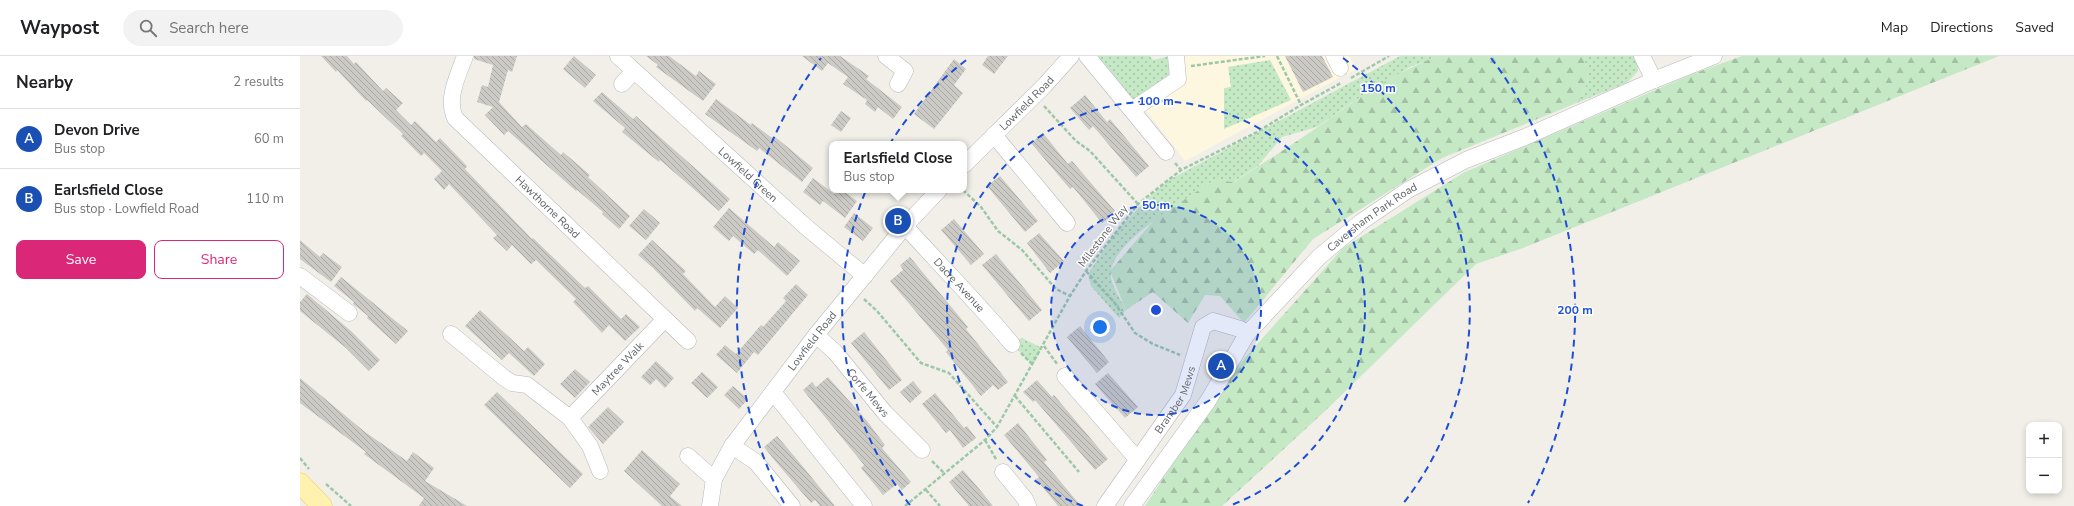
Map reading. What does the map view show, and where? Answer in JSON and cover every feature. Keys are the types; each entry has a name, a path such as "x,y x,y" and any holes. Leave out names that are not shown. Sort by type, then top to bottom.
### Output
{"main road":[{"path":"306,478 322,506"}],"street":[{"name":"Hawthorne Road","path":"465,56 451,100 451,110 455,118 688,341"},
{"name":"Lowfield Green","path":"618,56 806,227 865,276"},
{"path":"886,56 906,72"},
{"name":"Lowfield Road","path":"967,162 1035,95 1071,56"},
{"path":"1087,56 1166,152"},
{"path":"1642,56 1654,80"},
{"name":"Caversham Park Road","path":"1132,506 1208,401 1248,334 1319,257 1361,222 1408,190 1466,160 1525,137 1654,80 1714,56"},
{"path":"1132,110 1178,79 1176,62"},
{"path":"622,84 634,71"},
{"path":"994,135 1067,223"},
{"name":"Lowfield Road","path":"710,506 714,479 732,446 816,335 853,289 905,226 936,193"},
{"name":"Dacre Avenue","path":"905,226 974,299 1012,344"},
{"path":"300,276 349,314"},
{"name":"Maytree Walk","path":"570,418 665,319"},
{"name":"Bramber Mews","path":"1105,506 1183,395 1203,327 1213,321 1221,322 1248,334"},
{"path":"452,334 512,383 527,385 570,418 590,446 600,471"},
{"name":"Corfe Mews","path":"816,335 835,352 886,413 922,450"},
{"path":"1065,376 1137,459"},
{"path":"773,392 864,506"},
{"path":"732,446 756,462 792,506"},
{"path":"688,456 714,479"},
{"path":"1003,472 1025,499 1028,506"}],"path":[{"path":"1176,62 1265,56"},
{"path":"1277,56 1301,104"},
{"name":"Milestone Way","path":"905,506 985,440 997,427 1070,296 1086,271 1138,204 1181,170 1257,132 1301,104 1389,56"},
{"path":"1035,95 1076,141 1090,151 1138,204"},
{"path":"966,193 981,207 998,231 1022,250 1056,289 1070,296"},
{"path":"1086,271 1114,302 1135,333 1153,344 1194,359"},
{"path":"853,289 877,310 921,363 949,373 997,427"},
{"path":"1044,345 1065,376"},
{"path":"1015,396 1080,472"},
{"path":"985,440 1003,472"},
{"path":"922,450 945,474"},
{"path":"300,458 306,478"},
{"path":"322,480 351,506"},
{"path":"926,490 940,506"}],"shaded area":[{"path":"1171,56 1349,56 1356,69 1185,161 1138,100"}],"green space":[{"path":"1087,56 1150,56 1153,60 1171,56 1173,73 1138,100 1126,102"},
{"path":"1400,56 1438,56 1410,67 1351,103 1317,127 1282,137 1258,166 1233,182 1214,180 1138,233 1115,259 1111,271 1112,281 1126,310 1119,318 1091,286 1088,274 1115,233 1148,198 1169,180"},
{"path":"1438,56 1584,56 1588,80 1579,102 1442,158 1313,239 1244,323 1220,296 1205,295 1188,323 1153,292 1126,310 1110,271 1155,219 1214,180 1234,182 1308,134 1376,87 1406,70"},
{"path":"1584,56 1637,56 1638,71 1627,83 1579,102 1588,80"},
{"path":"1742,56 1999,56 1523,248 1476,264 1324,412 1222,506 1145,506 1235,369 1343,248 1463,173 1690,75"},
{"path":"1270,60 1291,100 1224,129 1224,88 1231,87 1228,67"},
{"path":"1022,338 1042,348 1033,365 1012,344"}],"building":[{"path":"321,56 347,56 354,64 356,62 383,91 386,88 403,103 396,110 411,125 415,121 436,142 440,138 467,166 465,169 532,239 533,238 585,288 588,286 621,319 626,314 640,327 625,341 609,325 602,333 573,302 576,299 536,260 531,264 512,245 507,251 493,238 497,235 449,184 444,190 434,179 442,171 424,153 421,156 401,136 403,134 367,100 366,101 337,70 336,72"},
{"path":"474,56 517,56 512,72 508,70 499,102 522,127 526,124 561,155 563,152 590,175 588,177 630,216 619,229 602,214 603,212 577,190 576,191 508,131 504,135 485,115 493,107 477,102 482,85 488,87 493,65 474,59"},
{"path":"574,56 596,75 585,88 563,69"},
{"path":"646,56 669,56 696,76 699,71 716,84 703,101 656,67 658,65"},
{"path":"802,56 840,56 869,76 866,79 902,107 893,119 878,107 875,112 865,104 867,100 843,84 848,77 828,63 822,71"},
{"path":"988,56 1008,56 994,74 982,65"},
{"path":"1285,56 1322,56 1333,77 1303,92"},
{"path":"954,59 966,69 954,85 963,93 934,129 914,114"},
{"path":"602,92 633,119 636,116 730,199 719,211 660,160 659,162 622,132 625,128 593,101"},
{"path":"1085,95 1107,122 1110,119 1149,166 1136,177 1093,126 1089,130 1070,108"},
{"path":"716,99 751,125 752,123 772,138 774,136 813,168 802,182 759,148 757,151 705,114"},
{"path":"841,111 851,118 841,132 831,125"},
{"path":"1043,133 1068,164 1072,161 1116,212 1102,223 1073,187 1070,189 1031,143"},
{"path":"1000,176 1038,221 1025,232 987,186"},
{"path":"813,178 829,190 829,193 846,193 857,201 845,218 823,201 820,205 803,192"},
{"path":"729,208 774,247 778,242 800,261 787,276 758,250 754,254 733,236 729,241 713,227"},
{"path":"644,209 660,223 646,240 629,226"},
{"path":"854,213 873,228 863,241 844,227"},
{"path":"954,219 984,254 971,265 941,230"},
{"path":"1039,233 1064,261 1050,273 1027,243"},
{"path":"300,240 320,257 323,253 342,267 331,282 300,259"},
{"path":"652,240 686,271 683,274 715,307 725,296 738,308 720,328 697,308 695,311 653,268 638,255"},
{"path":"996,254 1042,310 1029,321 982,265"},
{"path":"910,257 968,327 966,329 1008,382 998,390 993,385 981,396 946,352 948,350 890,281 903,270 900,265"},
{"path":"341,277 408,331 396,344 367,318 368,316 353,304 354,302 334,286"},
{"path":"796,284 808,295 758,355 754,352 737,373 716,355 725,345 736,354 761,325 763,327 786,301 783,298"},
{"path":"307,294 351,331 380,360 369,371 346,348 300,311 300,302"},
{"path":"480,310 524,351 528,347 545,364 534,376 509,353 502,360 465,326"},
{"path":"1080,326 1109,362 1097,373 1067,337"},
{"path":"864,332 902,380 889,390 851,343"},
{"path":"656,361 674,378 665,388 656,379 650,385 641,377"},
{"path":"575,369 590,382 575,398 560,384"},
{"path":"702,372 718,387 707,398 691,383"},
{"path":"1108,373 1138,407 1125,418 1095,384"},
{"path":"828,377 867,421 885,445 882,448 911,482 902,490 897,484 883,495 861,468 864,465 803,390 812,382 816,387"},
{"path":"300,378 365,432 407,461 413,452 434,468 425,481 467,506 419,506 424,498 364,454 366,452 300,403"},
{"path":"1037,380 1052,397 1054,395 1108,459 1095,470 1035,400 1033,402 1023,392"},
{"path":"913,381 922,392 910,403 900,392"},
{"path":"733,386 748,399 739,409 724,395"},
{"path":"497,392 583,474 570,488 484,405"},
{"path":"935,393 964,428 967,426 976,438 963,448 950,430 946,433 922,404"},
{"path":"608,407 624,422 603,444 588,427"},
{"path":"1018,423 1047,460 1044,462 1081,506 1058,506 1036,479 1039,477 1004,435"},
{"path":"777,436 835,506 820,506 815,500 811,503 776,462 764,447"},
{"path":"642,450 680,484 670,496 682,506 662,506 624,471"},
{"path":"963,470 993,506 969,506 949,482"}],"place":[{"name":"Earlsfield Close","path":"898,221"},
{"name":"Devon Drive","path":"1221,366"}]}
